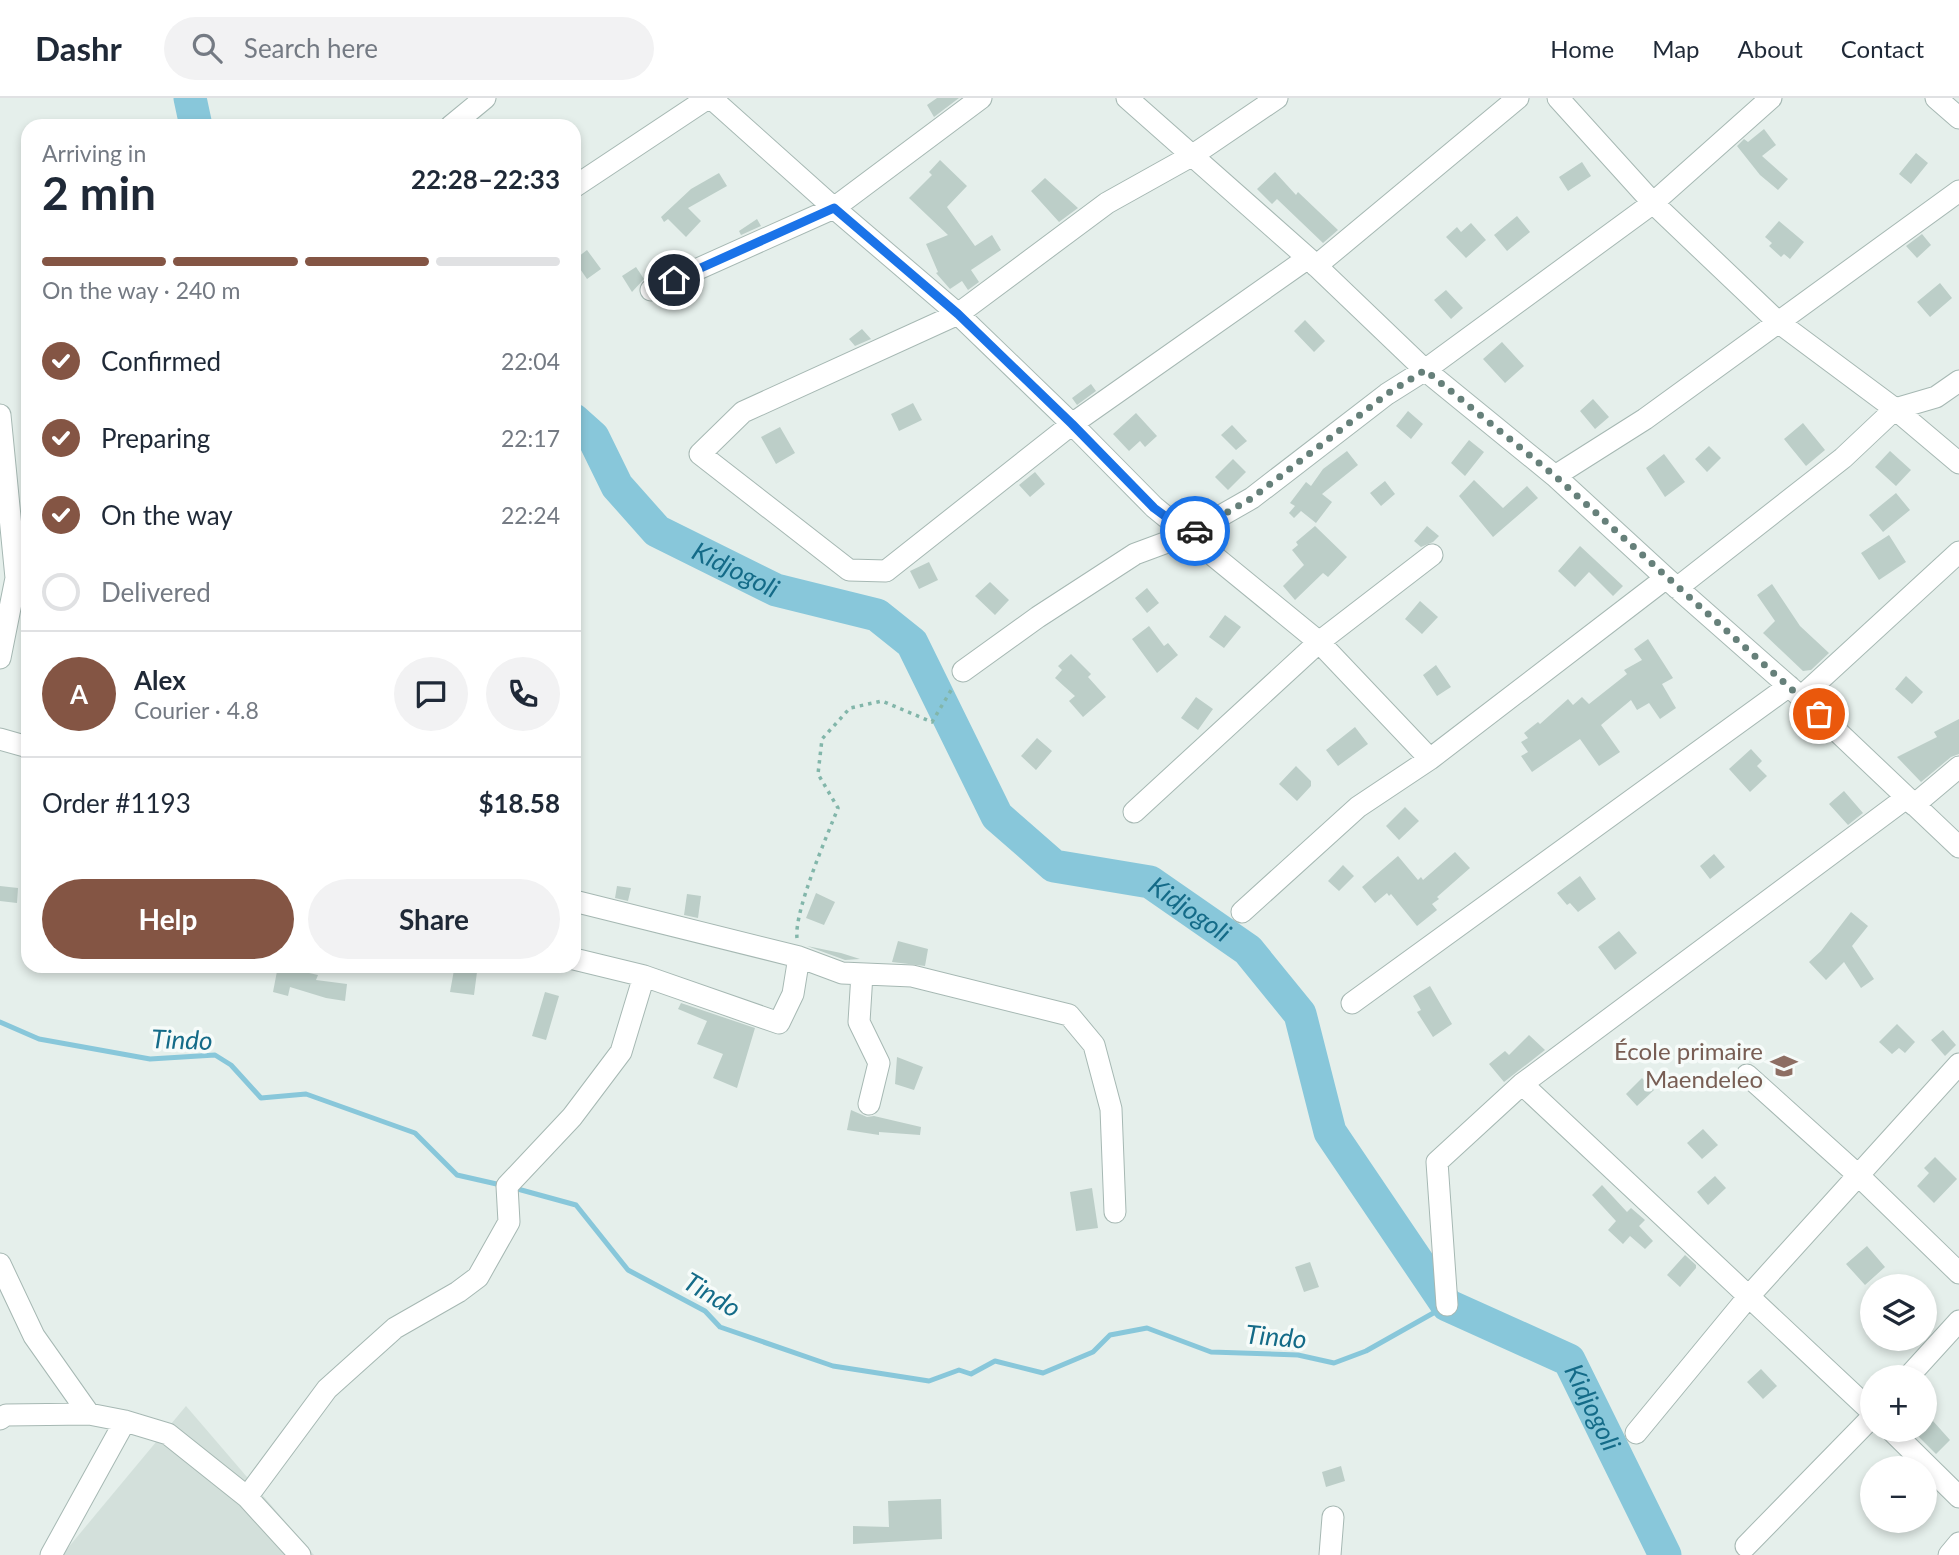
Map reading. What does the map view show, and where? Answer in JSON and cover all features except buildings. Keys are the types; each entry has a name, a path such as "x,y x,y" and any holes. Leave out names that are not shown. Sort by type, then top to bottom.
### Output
{"street":[{"path":"460,119 485,98"},
{"path":"581,182 710,98 958,314 1154,508 1319,642 1430,759"},
{"path":"651,290 834,208 981,98"},
{"path":"1127,98 1312,262 1425,370 1555,476 1795,692 1959,847"},
{"path":"1277,98 1193,155 1107,203 958,314 743,412 699,454 849,570 886,571 1072,424 1312,262 1518,98"},
{"path":"1558,98 1653,203 1778,322 1895,409 1959,463"},
{"path":"963,670 1135,554 1189,534 1252,498 1387,394 1425,370 1653,203 1771,98"},
{"path":"1936,98 1959,118"},
{"path":"1555,476 1645,419 1959,191"},
{"path":"1242,912 1359,807 1430,759 1843,458 1895,409 1937,397 1959,381"},
{"path":"0,415 16,578 0,658"},
{"path":"1352,1003 1795,692 1959,552"},
{"path":"1134,811 1319,642 1432,555"},
{"path":"0,740 21,745"},
{"path":"1447,1305 1437,1162 1522,1084 1959,766"},
{"path":"581,903 799,957 842,973 912,976 1069,1015 1094,1045 1111,1109 1115,1212"},
{"path":"581,960 644,976 779,1023 793,993 799,957"},
{"path":"862,974 859,1023 879,1063 869,1104"},
{"path":"247,1497 327,1389 395,1328 458,1292 478,1276 509,1222 507,1186 572,1117 621,1052 644,976"},
{"path":"1636,1433 1749,1296 1959,1064"},
{"path":"1747,1075 1858,1175 1959,1273"},
{"path":"1522,1084 1860,1402"},
{"path":"0,1264 34,1336 89,1414"},
{"path":"1919,1365 1959,1321"},
{"path":"0,1419 6,1415 89,1414 168,1434 247,1497 300,1555"},
{"path":"51,1555 125,1421"},
{"path":"1746,1546 1860,1427"},
{"path":"1903,1442 1959,1497"},
{"path":"1330,1555 1334,1517"},
{"path":"1949,1555 1959,1543"}],"path":[{"path":"799,957 796,928 838,808 818,774 822,739 849,708 882,701 932,722 963,670"}],"shaded area":[{"path":"186,1406 314,1555 62,1555"}],"waterway":[{"name":"Kidjogoli","path":"190,98 194,119"},
{"name":"Kidjogoli","path":"581,426 593,437 617,486 657,531 776,590 877,615 912,643 997,816 1054,866 1150,882 1248,950 1300,1014 1330,1132 1447,1305 1569,1360 1665,1555"},
{"name":"Tindo","path":"0,1022 39,1039 150,1059 215,1055 231,1065 261,1098 306,1094 415,1133 457,1175 501,1185"},
{"name":"Tindo","path":"514,1188 576,1205 628,1270 705,1311 720,1327 833,1366 929,1381 959,1370 971,1374 995,1361 1043,1373 1093,1352 1110,1335 1147,1328 1211,1352 1298,1355 1334,1363 1366,1351 1444,1307"}],"way so far":[{"path":"1195,531 1252,498 1387,394 1425,370 1555,476 1819,714"}],"place":[{"name":"École primaire Maendeleo","path":"1784,1066"}],"route":[{"path":"674,280 834,208 958,314 1154,508 1189,534 1195,531"}]}
